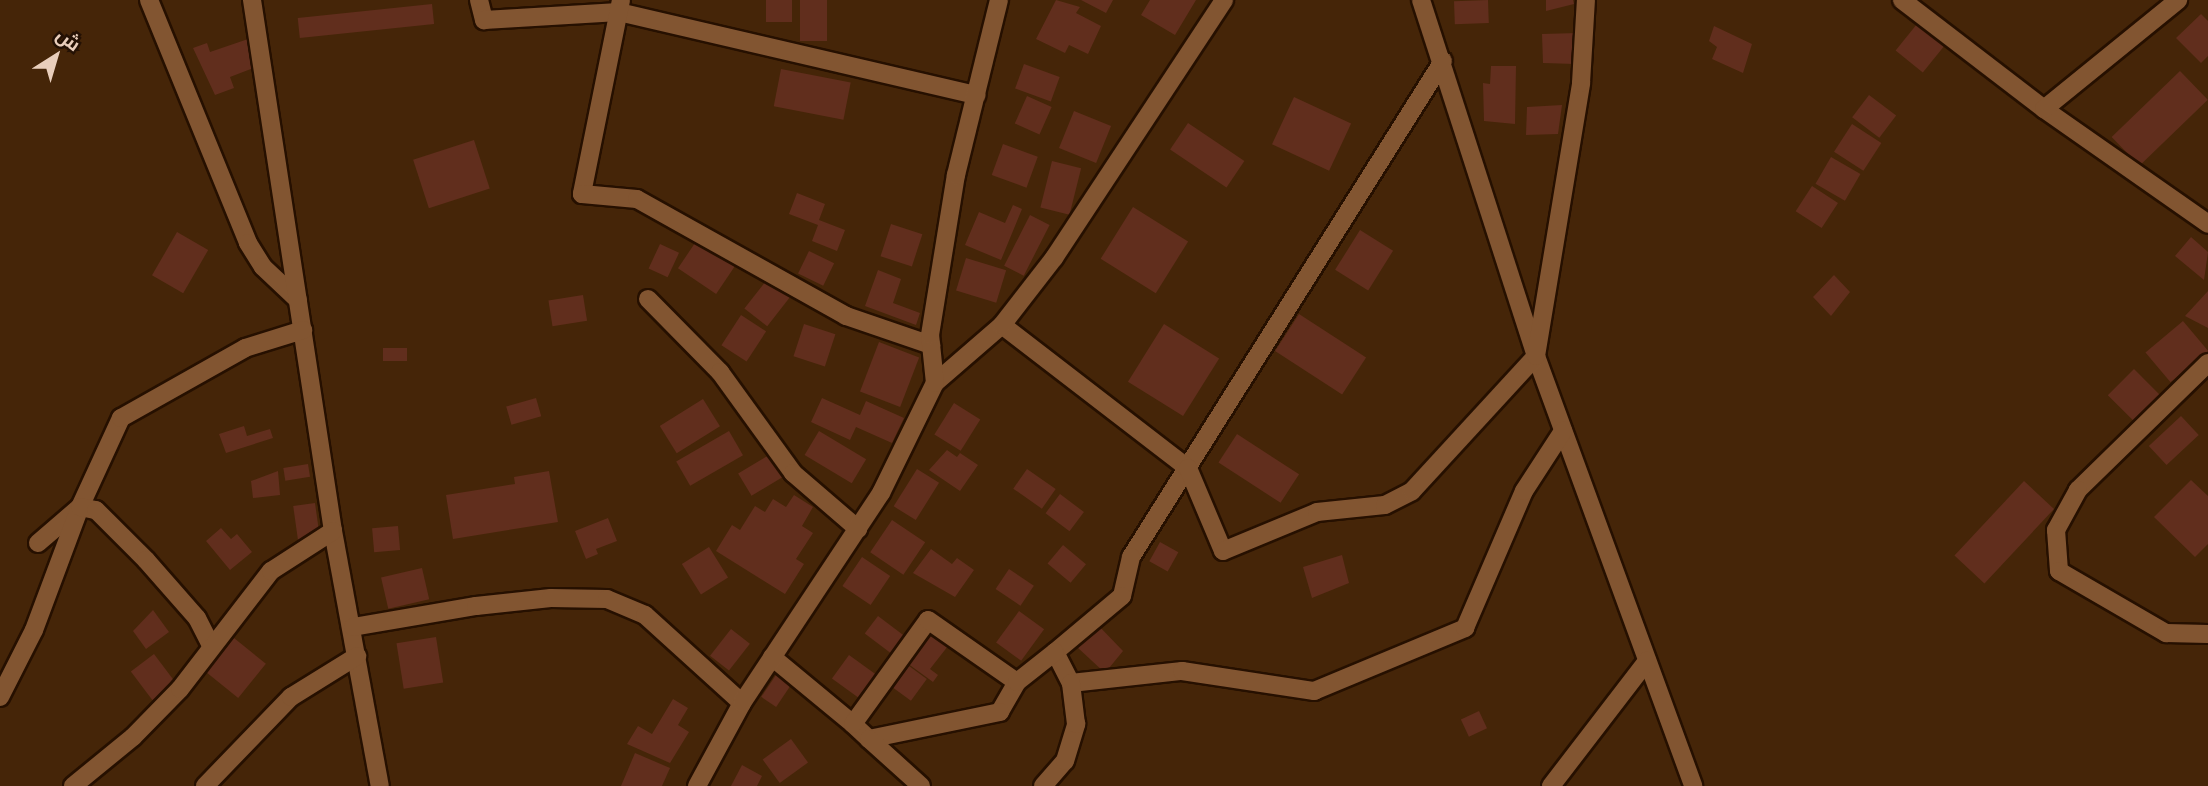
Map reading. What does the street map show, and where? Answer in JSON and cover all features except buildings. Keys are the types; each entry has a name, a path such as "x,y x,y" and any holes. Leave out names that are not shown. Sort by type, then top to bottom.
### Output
{"street":[{"path":"149,0 248,243 263,267 298,300"},
{"path":"252,0 334,531 380,786"},
{"path":"479,0 484,20 620,6 976,95"},
{"path":"935,383 931,345 956,175 999,0"},
{"path":"696,786 742,703 881,493 935,383 1002,325 1054,258 1224,0"},
{"path":"1421,0 1443,61 1536,356 1693,786"},
{"path":"1002,325 1188,468 1223,551 1317,512 1385,505 1412,491 1536,356 1581,83 1586,0"},
{"path":"1902,0 2044,109 2208,223"},
{"path":"2044,109 2178,0"},
{"path":"620,6 582,194 637,199 846,316 931,345"},
{"path":"869,739 1000,712 1017,682 1122,596 1131,557 1443,61"},
{"path":"648,299 720,372 793,473 858,529"},
{"path":"0,697 34,630 80,507 121,418 245,348 303,330"},
{"path":"2208,363 2078,489 2056,530 2059,571 2166,633 2208,634"},
{"path":"1071,682 1182,671 1314,691 1465,628 1524,491 1563,430"},
{"path":"38,543 80,507"},
{"path":"80,507 96,510 146,560 197,618 211,645"},
{"path":"73,786 133,737 180,689 211,645 271,571 334,531"},
{"path":"353,627 476,606 551,598 607,599 645,615 742,703"},
{"path":"853,724 928,620 1017,682"},
{"path":"1043,786 1065,761 1076,724 1071,682 1055,652"},
{"path":"205,786 225,770 291,698 357,656"},
{"path":"772,657 853,724 921,786"},
{"path":"1551,786 1647,661"}]}
